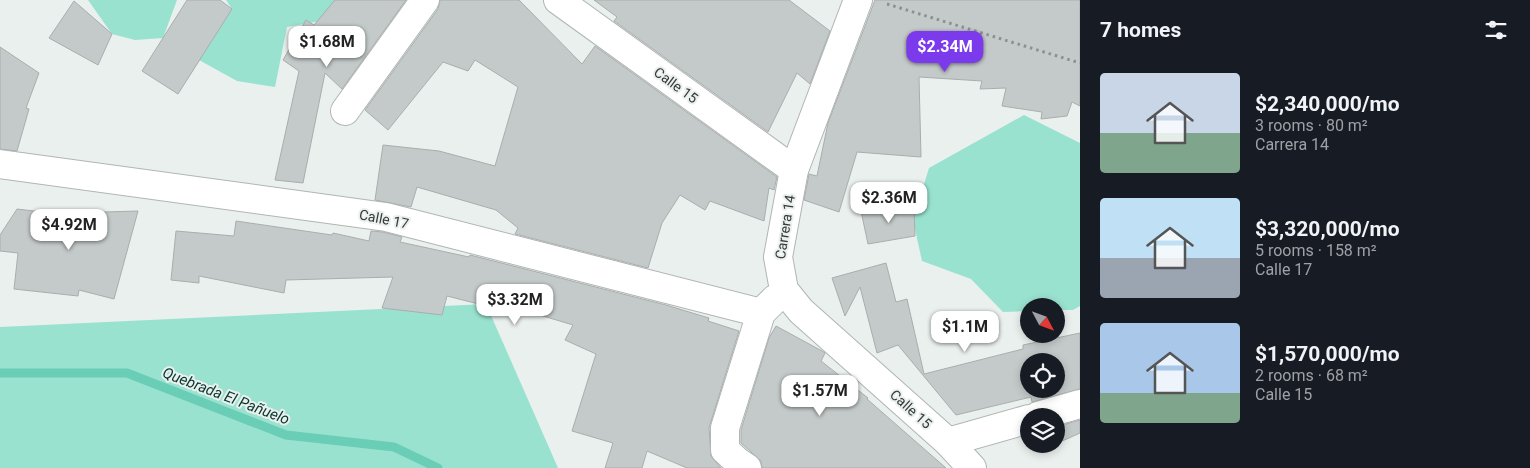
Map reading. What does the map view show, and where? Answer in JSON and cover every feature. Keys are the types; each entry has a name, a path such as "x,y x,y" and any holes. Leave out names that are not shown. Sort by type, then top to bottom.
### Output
{"street":[{"path":"345,111 425,0"},
{"name":"Calle 15","path":"558,0 794,170"},
{"name":"Carrera 14","path":"784,290 778,257 794,170 871,1"},
{"name":"Calle 17","path":"0,164 386,217 761,312"},
{"path":"747,468 725,450 725,428 761,312 784,290"},
{"name":"Calle 15","path":"784,290 801,311 948,442 972,468"},
{"path":"1065,408 1080,404"},
{"path":"948,442 1020,422"}],"path":[{"path":"871,1 1080,63"}],"green space":[{"path":"88,0 177,0 163,38 135,40 112,34"},
{"path":"226,0 342,0 337,18 287,27 275,87 237,81 199,60 232,9"},
{"path":"1024,115 1080,143 1080,306 1073,310 1065,310 1065,298 1020,298 1020,311 1003,312 971,279 922,261 913,220 929,168"},
{"path":"486,304 558,468 0,468 0,327"}],"building":[{"path":"187,0 220,0 232,9 178,94 142,71"},
{"path":"335,0 406,0 342,89 325,73 303,183 275,180 299,71 283,60 306,20 314,25"},
{"path":"440,0 519,0 582,64 595,46 777,177 774,190 769,188 764,221 710,201 705,210 680,195 662,223 648,268 515,234 518,228 496,210 417,187 411,207 375,200 383,145 439,151 495,166 518,87 475,60 468,71 443,62 388,130 365,110 438,9"},
{"path":"594,0 789,0 830,31 810,84 797,73 768,132 614,21 617,17"},
{"path":"875,0 1080,0 1080,106 1072,102 1067,116 1041,119 1042,112 1002,106 1006,88 980,89 982,81 919,77 921,157 857,152 839,212 804,200 809,174 817,176 828,123"},
{"path":"74,1 112,34 98,65 49,38"},
{"path":"0,47 39,73 26,108 29,109 17,151 0,149"},
{"path":"914,206 915,236 868,244 861,211"},
{"path":"17,209 102,219 104,212 138,211 114,299 79,290 78,296 14,289 18,253 0,251 0,235"},
{"path":"236,221 332,235 333,233 369,241 371,231 383,232 402,237 400,242 469,257 470,255 666,305 709,318 708,321 739,331 709,428 711,456 721,468 687,468 647,451 642,468 605,468 613,443 572,431 596,354 565,340 573,325 500,303 498,309 447,296 442,315 382,308 393,277 286,280 284,293 199,276 199,283 171,280 176,231 234,236"},
{"path":"886,263 896,302 907,299 924,374 1023,349 1023,345 1032,343 1065,343 1065,336 1080,333 1080,389 1065,393 1065,353 1020,353 1020,398 1027,398 956,415 898,345 877,353 860,287 845,316 832,278"},
{"path":"776,326 825,353 821,361 868,398 946,468 762,468 761,461 741,443 741,430 769,338"},
{"path":"1031,398 1047,398 1032,402"},
{"path":"1080,420 1080,433 1065,440 1065,424"}],"waterway":[{"name":"Quebrada El Pañuelo","path":"0,373 127,373 286,435 394,447 438,468"}]}
